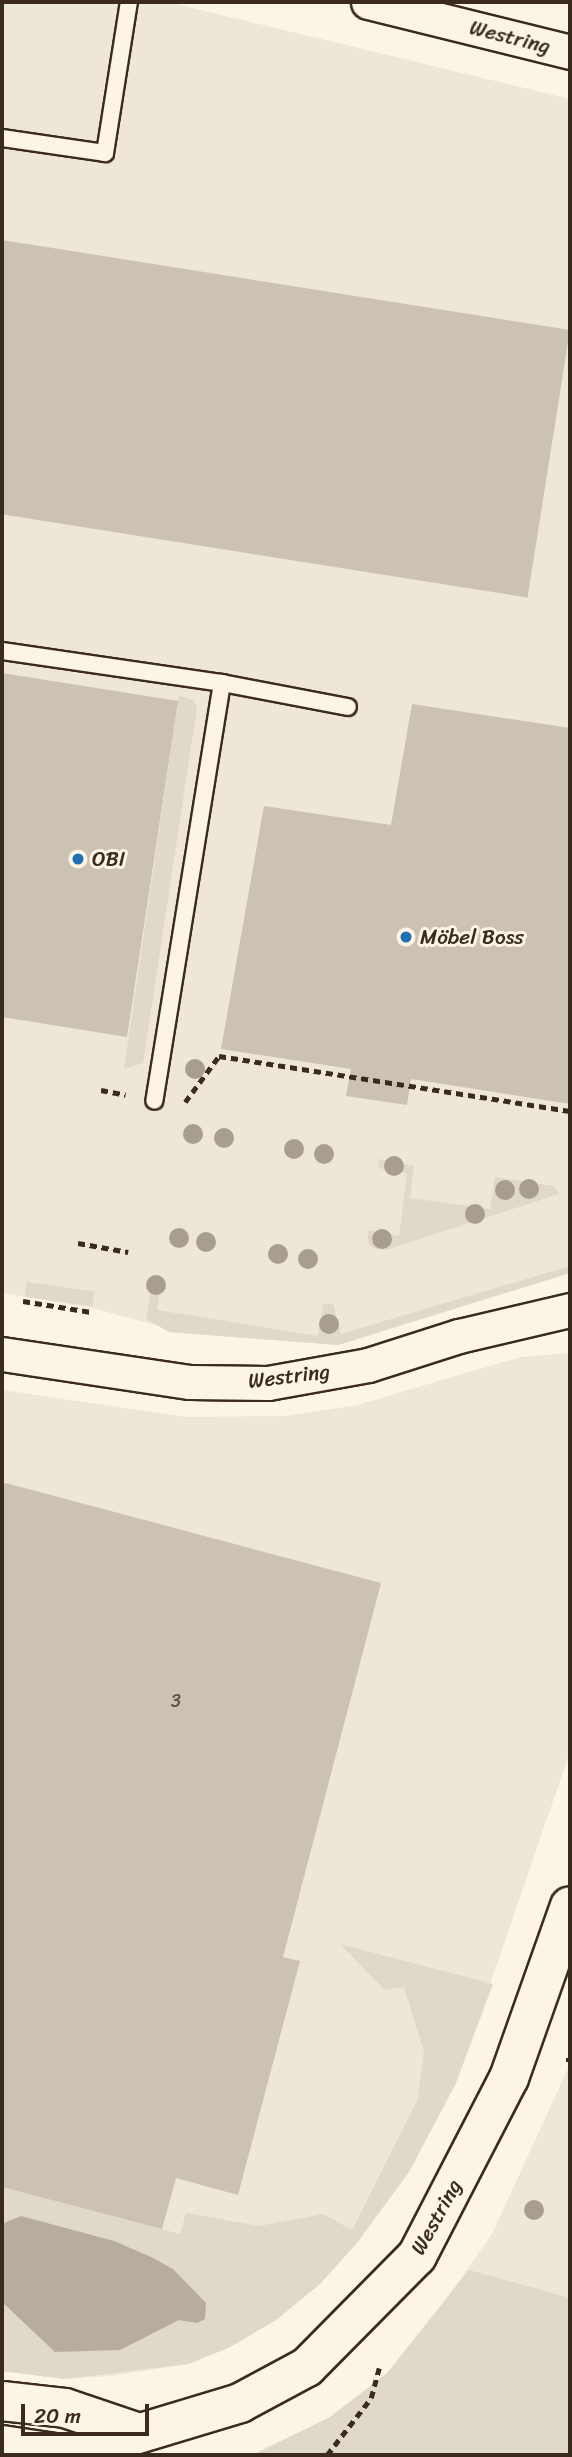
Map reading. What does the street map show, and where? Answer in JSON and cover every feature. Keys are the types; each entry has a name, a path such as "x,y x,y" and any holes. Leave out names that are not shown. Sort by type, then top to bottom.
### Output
{"main road":[{"name":"Westring","path":"2,2445 68,2455 137,2448 240,2403 307,2367 417,2256 509,2078 570,1906"},
{"path":"2,2401 65,2408 137,2448"}],"street":[{"name":"Westring","path":"368,2 570,52"},
{"name":"Westring","path":"2,1354 190,1382 268,1383 368,1365 459,1336 570,1310"}],"lane":[{"path":"2,138 105,153 129,2"},
{"path":"2,651 222,683 348,707"},
{"path":"154,1101 222,683"}],"path":[{"path":"195,1090 219,1056 570,1111"},
{"path":"380,1082 381,1074"},
{"path":"78,1243 128,1252"},
{"path":"23,1301 91,1312"},
{"path":"327,2455 370,2398 379,2368"}],"shaded area":[{"path":"2,2 168,2 570,99 570,1273 338,1345 169,1332 167,1328 92,1308 2,1293"},
{"path":"179,695 194,701 197,708 143,1063 124,1069"},
{"path":"379,1159 414,1166 410,1198 490,1209 495,1177 554,1186 559,1194 386,1250 375,1249 369,1245 367,1230 399,1236 407,1173 378,1168"},
{"path":"570,1266 570,1273 338,1345 169,1332 146,1319 153,1278 162,1279 157,1310 318,1336 323,1304 333,1304 341,1334"},
{"path":"27,1282 94,1291 92,1306 25,1297"},
{"path":"570,1353 570,1752 456,2083 409,2172 320,2284 276,2320 228,2348 188,2364 110,2376 65,2379 2,2371 2,1390 186,1417 287,1416 357,1405 520,1357"},
{"path":"340,1944 493,1984 456,2083 409,2172 357,2243 320,2284 276,2320 228,2348 188,2364 65,2379 2,2371 2,2187 180,2234 186,2213 259,2226 323,2214 352,2230 417,2101 424,2052 404,1987 385,1990"},
{"path":"570,2064 570,2455 336,2455 492,2234"},
{"path":"21,2216 114,2241 173,2269 206,2303 205,2319 197,2323 179,2320 120,2350 55,2352 2,2302 2,2224"},
{"path":"469,2270 570,2298 570,2455 252,2455 330,2417 387,2373"}],"building":[{"path":"2,240 570,330 528,598 2,514"},
{"name":"OBI","path":"2,673 178,701 127,1037 2,1017"},
{"name":"Möbel Boss","path":"412,704 570,728 570,1104 411,1079 407,1105 346,1096 351,1069 221,1049 264,806 391,825"},
{"path":"2,1482 381,1583 283,1957 300,1961 238,2195 176,2178 162,2229 2,2187"}],"place":[{"name":"OBI","path":"78,859"},
{"name":"Möbel Boss","path":"406,937"}]}
